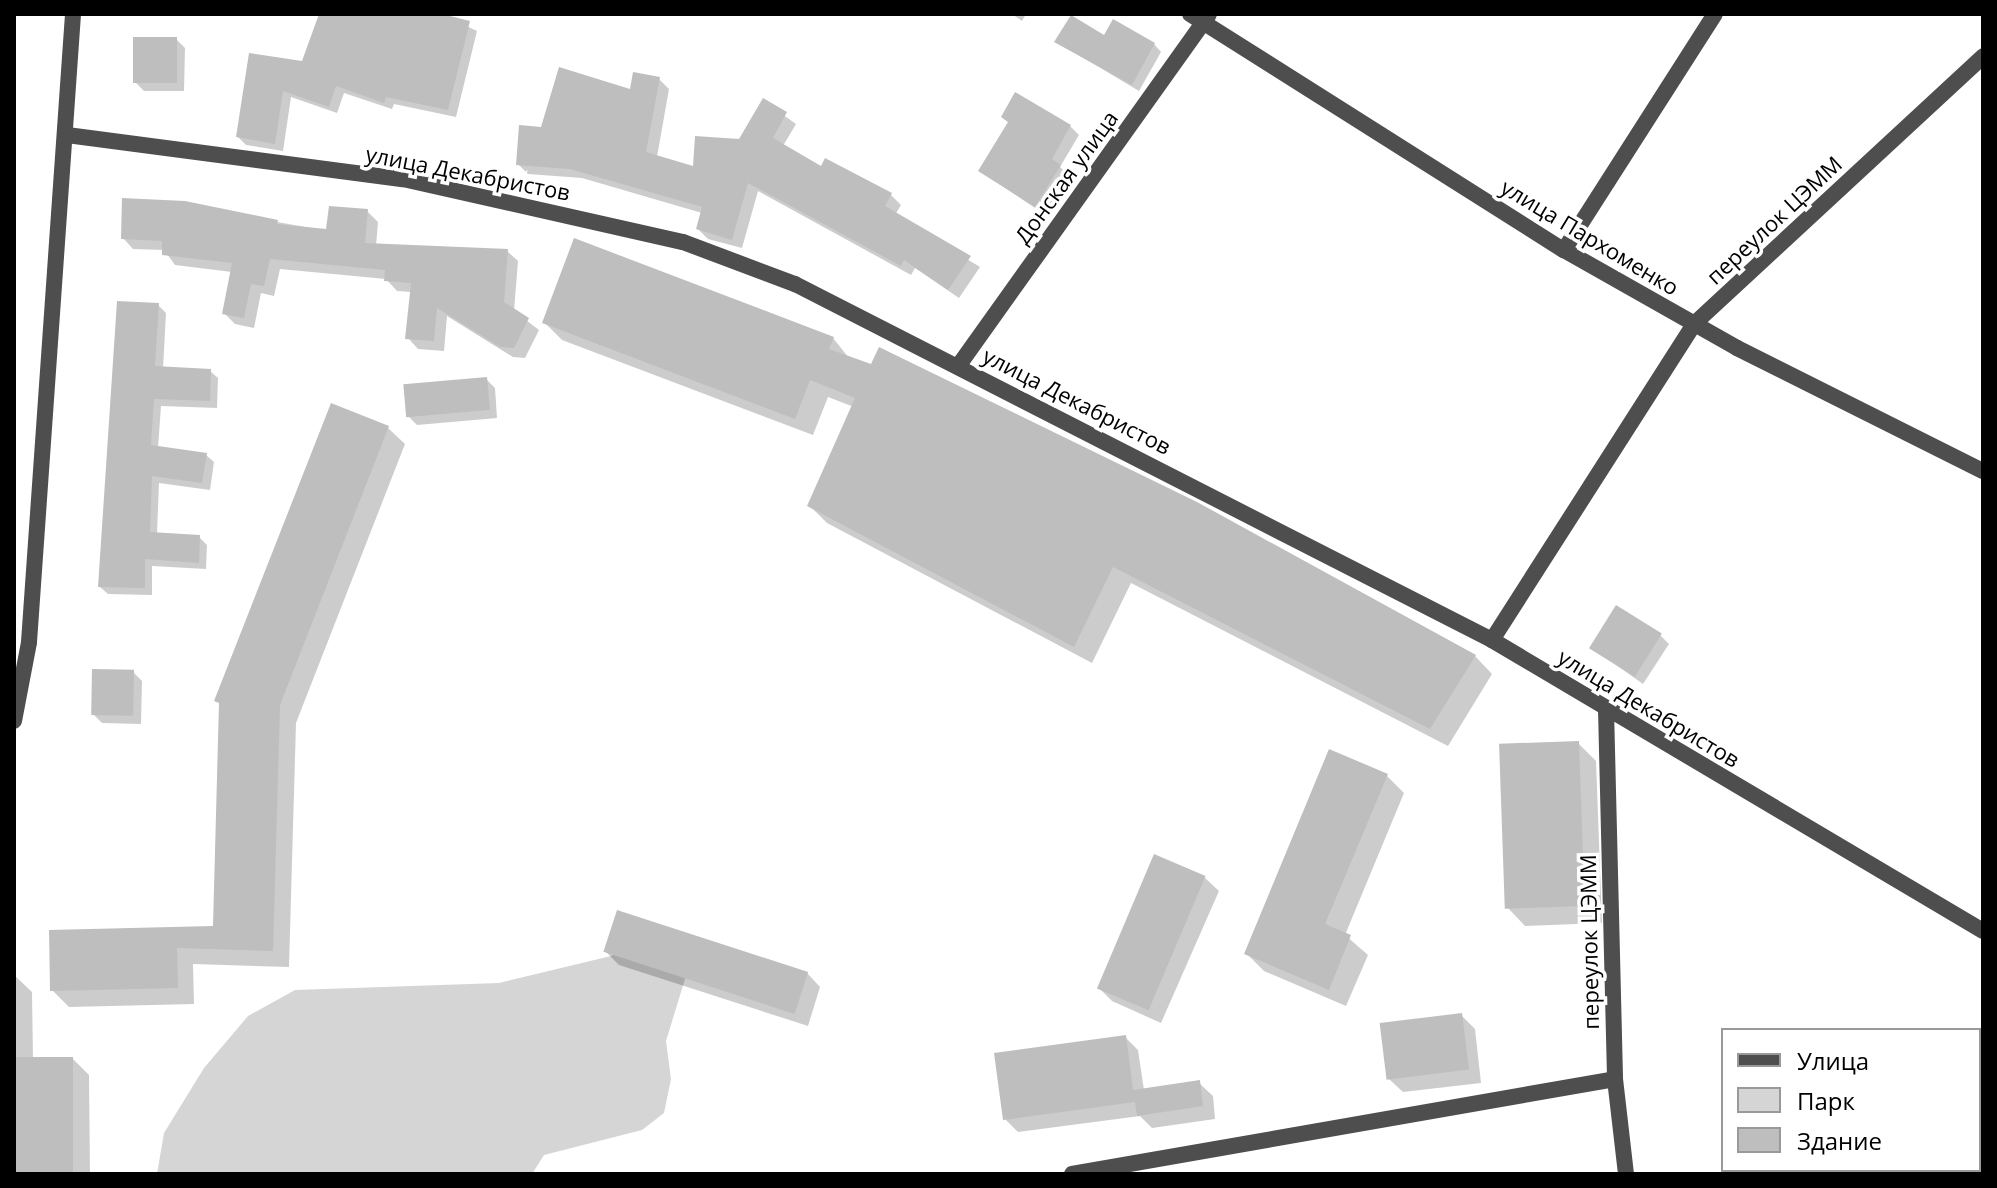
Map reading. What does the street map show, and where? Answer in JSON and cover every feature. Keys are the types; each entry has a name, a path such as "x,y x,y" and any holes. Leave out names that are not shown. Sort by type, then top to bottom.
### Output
{"street":[{"path":"14,721 29,642 67,135 73,14"},
{"path":"1564,250 1715,14"},
{"name":"улица Пархоменко","path":"1201,17 1564,250 1694,324 1983,471"},
{"name":"Донская улица","path":"959,365 1201,17"},
{"name":"переулок ЦЭММ","path":"1492,640 1694,324 1983,56"},
{"name":"улица Декабристов","path":"67,135 403,179 683,242 795,284 959,365 1492,640 1983,931"},
{"name":"переулок ЦЭММ","path":"1606,709 1615,1079 1626,1174"},
{"path":"1072,1174 1615,1079"}],"green space":[{"path":"640,935 663,939 685,979 666,1041 671,1079 664,1113 642,1130 544,1155 532,1174 157,1174 164,1133 204,1068 248,1016 295,990 499,983 611,956"}],"building":[{"path":"319,14 442,14 470,21 448,110 386,97 384,103 336,86 329,107 283,91 275,144 236,137 249,53 302,61"},
{"path":"1071,15 1104,35 1113,19 1155,43 1132,85 1054,42"},
{"path":"133,37 177,37 177,83 133,83"},
{"path":"559,67 630,89 633,72 660,77 646,152 693,166 695,136 739,139 763,98 787,112 773,138 821,166 825,158 892,193 885,206 971,256 948,290 904,260 901,266 748,183 732,240 696,229 702,207 570,169 516,165 519,125 541,127"},
{"path":"1015,92 1071,125 1052,159 1061,165 1035,207 978,171 1008,122 1001,117"},
{"path":"122,198 185,201 278,220 277,224 326,229 329,206 368,209 365,243 508,249 504,302 529,318 514,348 500,347 437,308 434,341 405,339 411,283 384,281 385,270 270,259 264,286 251,284 244,318 222,314 232,263 162,255 162,241 121,239"},
{"path":"574,238 834,337 829,349 871,364 879,347 1197,502 1476,655 1430,729 1113,567 1074,647 807,506 855,398 810,380 795,419 542,323"},
{"path":"117,301 159,303 155,366 211,369 210,401 154,399 151,445 207,453 202,483 152,476 150,532 200,535 199,563 145,559 145,588 98,587"},
{"path":"487,377 490,410 406,417 403,384"},
{"path":"331,403 389,426 280,705 273,951 177,948 178,988 50,991 49,930 213,926 219,703 214,701"},
{"path":"1616,605 1662,634 1635,677 1589,648"},
{"path":"92,669 134,670 133,716 91,715"},
{"path":"1579,741 1585,906 1505,909 1499,744"},
{"path":"1329,749 1388,774 1325,924 1351,935 1329,990 1244,954"},
{"path":"1154,854 1206,876 1149,1010 1097,988"},
{"path":"617,910 808,972 795,1014 603,952"},
{"path":"1462,1013 1469,1070 1387,1080 1380,1023"},
{"path":"1126,1035 1133,1090 1200,1080 1203,1106 1137,1116 1135,1102 1003,1120 994,1053"},
{"path":"14,1057 73,1057 73,1174 14,1174"}]}
